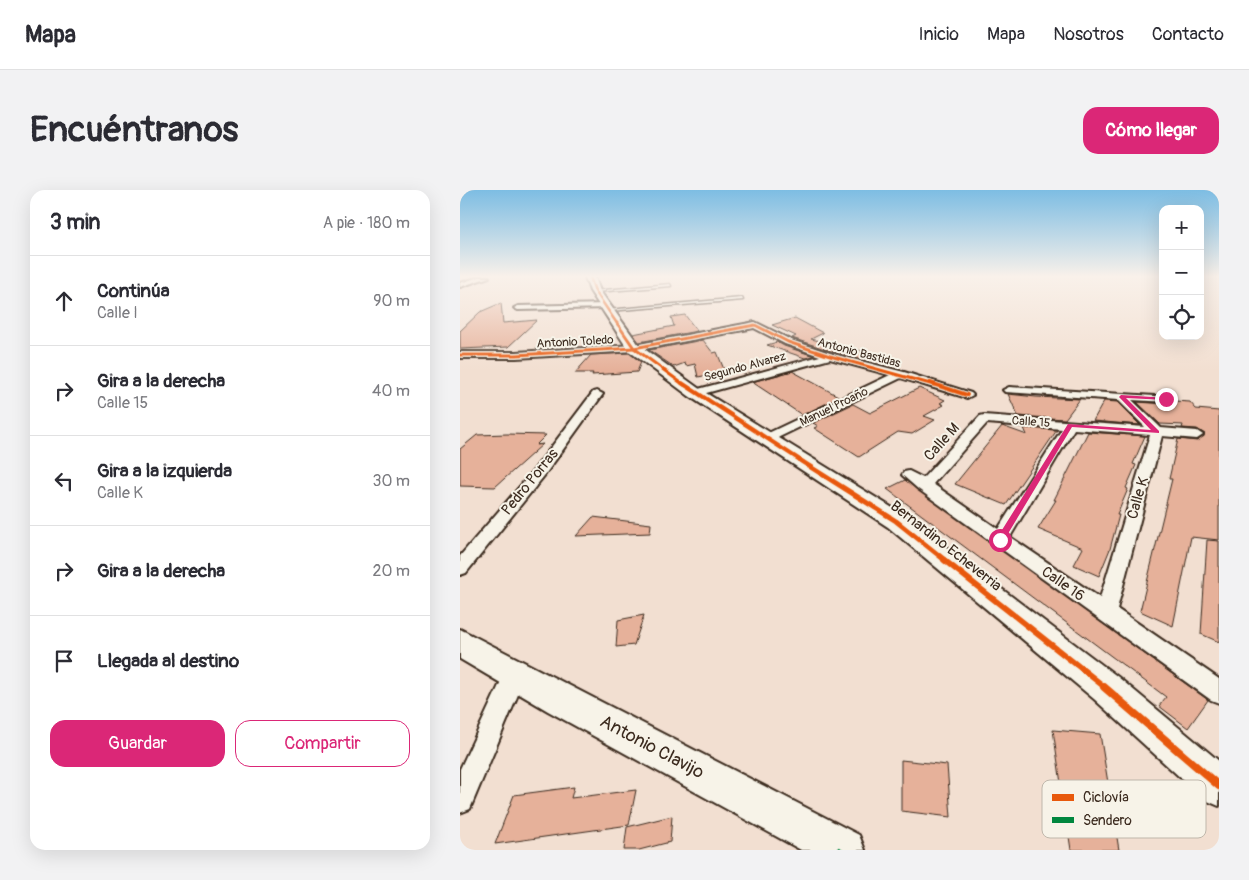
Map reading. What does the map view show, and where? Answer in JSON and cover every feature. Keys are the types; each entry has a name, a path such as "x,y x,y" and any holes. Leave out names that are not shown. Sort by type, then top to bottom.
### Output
{"street":[{"name":"Bernardino Echeverria","path":"608,308 634,348 696,393 896,520 1106,688 1219,786"},
{"name":"Antonio Toledo","path":"460,355 516,355 634,348 749,326"},
{"name":"Antonio Bastidas","path":"749,326 761,326 788,342 830,356 900,374 967,395"},
{"name":"Segundo Alvarez","path":"696,393 830,356"},
{"name":"Manuel Proaño","path":"767,439 900,374"},
{"path":"1009,390 1166,399"},
{"name":"Pedro Porras","path":"460,568 539,473 597,394"},
{"path":"1121,396 1157,432"},
{"name":"Calle 15","path":"984,419 1197,435"},
{"name":"Calle M","path":"924,486 984,419"},
{"path":"1000,540 1070,425"},
{"name":"Calle K","path":"1106,614 1157,432"},
{"name":"Calle 16","path":"908,475 1219,692"},
{"name":"Antonio Clavijo","path":"460,643 844,850"},
{"path":"460,799 516,673"}],"building":[{"path":"490,308 501,308 503,323 537,320 508,347 460,349 460,331 480,312"},
{"path":"685,315 697,331 639,342 633,334 674,326 671,317"},
{"path":"795,318 823,333 811,339 862,351 860,353 871,356 863,360 834,352 792,338 796,336 772,325"},
{"path":"703,340 713,353 717,352 725,372 698,377 695,364 686,366 685,363 674,367 649,350"},
{"path":"777,342 814,356 805,358 767,345"},
{"path":"629,353 641,362 637,372 592,375 593,373 575,373 591,355"},
{"path":"792,371 840,397 802,415 752,382"},
{"path":"919,388 945,400 940,403 944,405 924,416 935,420 912,434 898,432 859,457 814,428 818,426 813,423 853,404 870,413"},
{"path":"1008,394 1080,399 1065,419 1018,416"},
{"path":"1104,401 1117,402 1140,425 1093,421"},
{"path":"1174,401 1190,402 1196,409 1219,411 1219,540 1191,537 1173,626 1140,611 1172,479 1169,479 1178,439 1197,441 1205,434 1197,429 1182,428 1183,425 1160,424 1137,402 1167,404"},
{"path":"1002,426 1027,435 1024,428 1057,430 1006,505 955,484"},
{"path":"1088,432 1145,436 1133,464 1136,465 1117,515 1119,515 1110,549 1099,576 1074,565 1083,548 1038,529 1056,500 1054,500"},
{"path":"477,435 546,435 536,445 543,444 495,487 460,486 460,449"},
{"path":"905,480 1208,700 1188,728 1159,706 1166,697 887,489"},
{"path":"593,517 651,524 650,533 576,536"},
{"path":"1207,540 1219,541 1219,642 1201,634"},
{"path":"644,615 634,645 616,647 618,620"},
{"path":"1053,730 1100,734 1108,780 1060,780"},
{"path":"901,760 947,765 951,817 901,811"},
{"path":"574,787 571,798 636,790 629,825 495,844 514,795"},
{"path":"672,816 670,842 639,850 624,850 627,827"},
{"path":"1069,838 1117,838 1119,850 1071,850"}],"cycle path":[{"path":"606,308 634,348 695,393 896,521 1106,688 1219,786"},
{"path":"460,355 516,355 634,348 755,325 788,342 830,356 900,374 967,395"}],"route":[{"path":"1000,540 1070,425 1157,432 1121,396 1166,399"}]}
